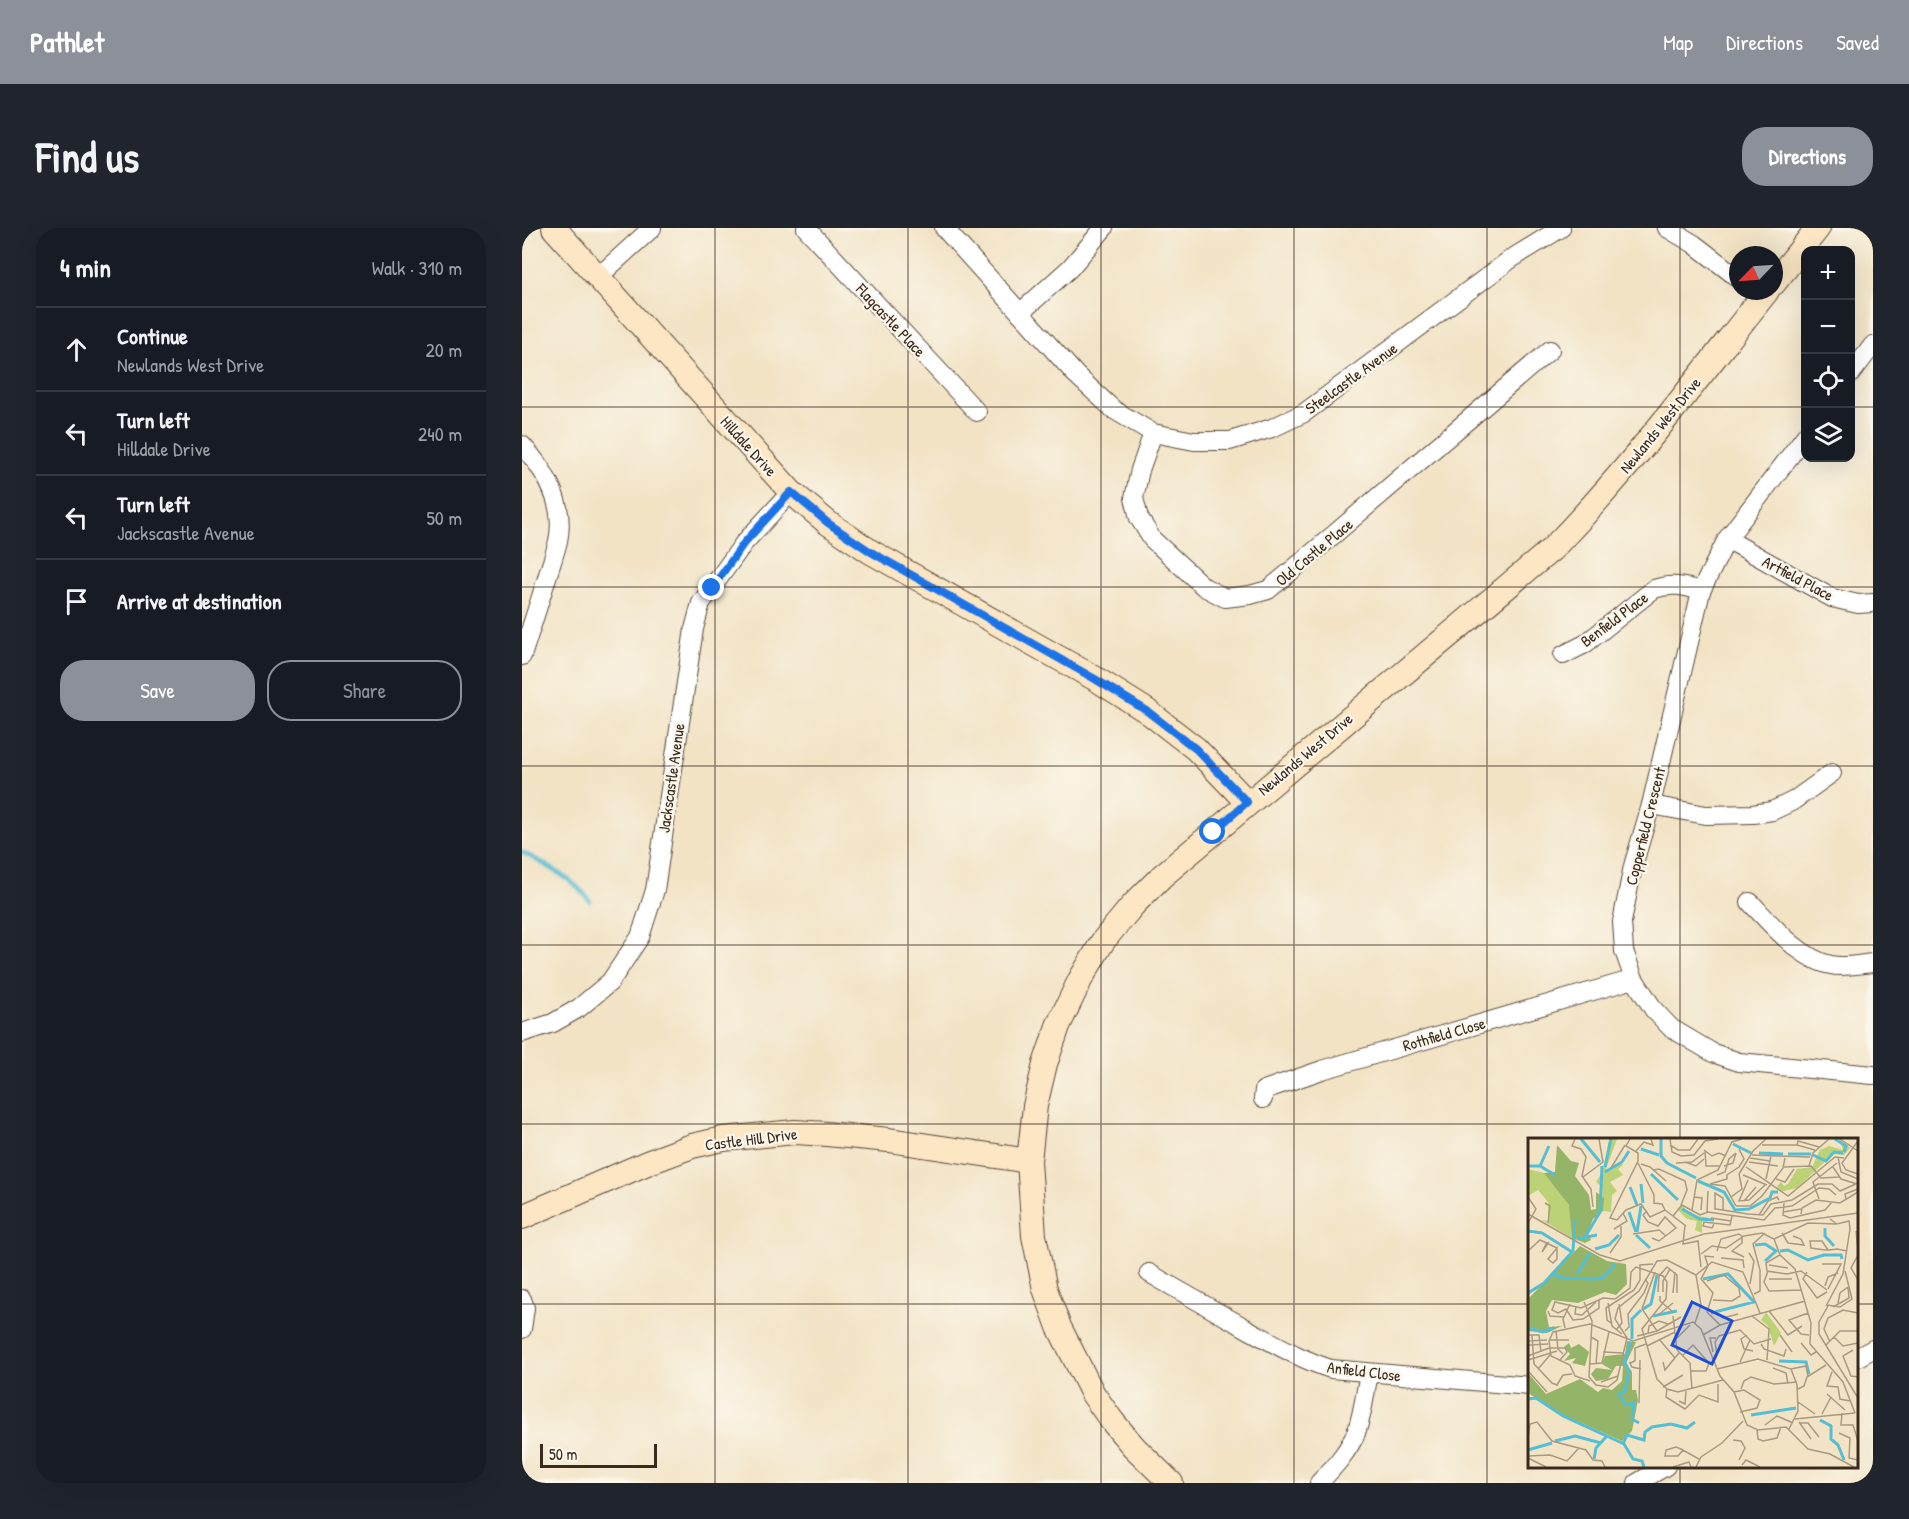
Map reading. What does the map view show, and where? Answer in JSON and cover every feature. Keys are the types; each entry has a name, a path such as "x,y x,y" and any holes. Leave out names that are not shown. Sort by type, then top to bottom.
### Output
{"street":[{"name":"Hilldale Drive","path":"554,228 791,492 828,523 871,552 1147,711 1196,749 1247,802"},
{"path":"598,277 652,228"},
{"name":"Flagcastle Place","path":"806,228 876,306 977,412"},
{"name":"Steelcastle Avenue","path":"944,228 1076,375 1114,410 1153,433 1194,441 1230,441 1272,428 1304,413 1511,259 1561,228"},
{"path":"1020,313 1070,268 1104,228"},
{"path":"1667,228 1694,244 1729,271"},
{"name":"Newlands West Drive","path":"1783,269 1818,228"},
{"name":"Newlands West Drive","path":"1171,1483 1134,1447 1093,1394 1059,1327 1045,1289 1034,1236 1029,1161 1035,1106 1048,1054 1058,1026 1080,980 1103,941 1132,905 1162,876 1247,802 1552,549 1621,474 1757,300"},
{"path":"1855,370 1873,345"},
{"name":"Old Castle Place","path":"1153,433 1140,470 1134,498 1139,518 1152,539 1204,587 1225,598 1250,595 1268,590 1550,350"},
{"name":"Copperfield Crescent","path":"1801,442 1728,539 1701,591 1651,805 1633,866 1622,922 1624,951 1634,979 1654,1010 1671,1028 1713,1053 1739,1062 1873,1075"},
{"path":"522,445 537,460 554,491 559,515 559,539 522,656"},
{"name":"Jackscastle Avenue","path":"522,1033 553,1023 579,1008 610,982 640,937 655,890 694,629 701,603 744,543 791,492"},
{"name":"Artfield Place","path":"1728,539 1832,598 1858,604 1873,603"},
{"name":"Benfield Place","path":"1563,655 1585,644 1654,589 1667,585 1701,591"},
{"path":"1651,805 1706,815 1753,814 1772,811 1793,801 1832,773"},
{"path":"1750,902 1774,927 1811,959 1833,966 1873,963"},
{"name":"Rothfield Close","path":"1263,1100 1264,1090 1322,1070 1634,979"},
{"name":"Castle Hill Drive","path":"522,1217 647,1163 692,1146 723,1139 795,1132 827,1134 889,1140 1029,1161"},
{"name":"Anfield Close","path":"1149,1273 1312,1363 1331,1369 1528,1386"},
{"path":"522,1299 525,1308 522,1329"},
{"path":"1858,1357 1873,1349"},
{"path":"1319,1483 1335,1466 1355,1434 1362,1414 1368,1373"},
{"path":"1636,1483 1663,1468"}],"waterway":[{"path":"522,852 568,879 590,901"}],"route":[{"path":"712,588 744,543 791,492 828,523 871,552 1095,679 1147,711 1196,749 1247,802 1213,832"}]}
